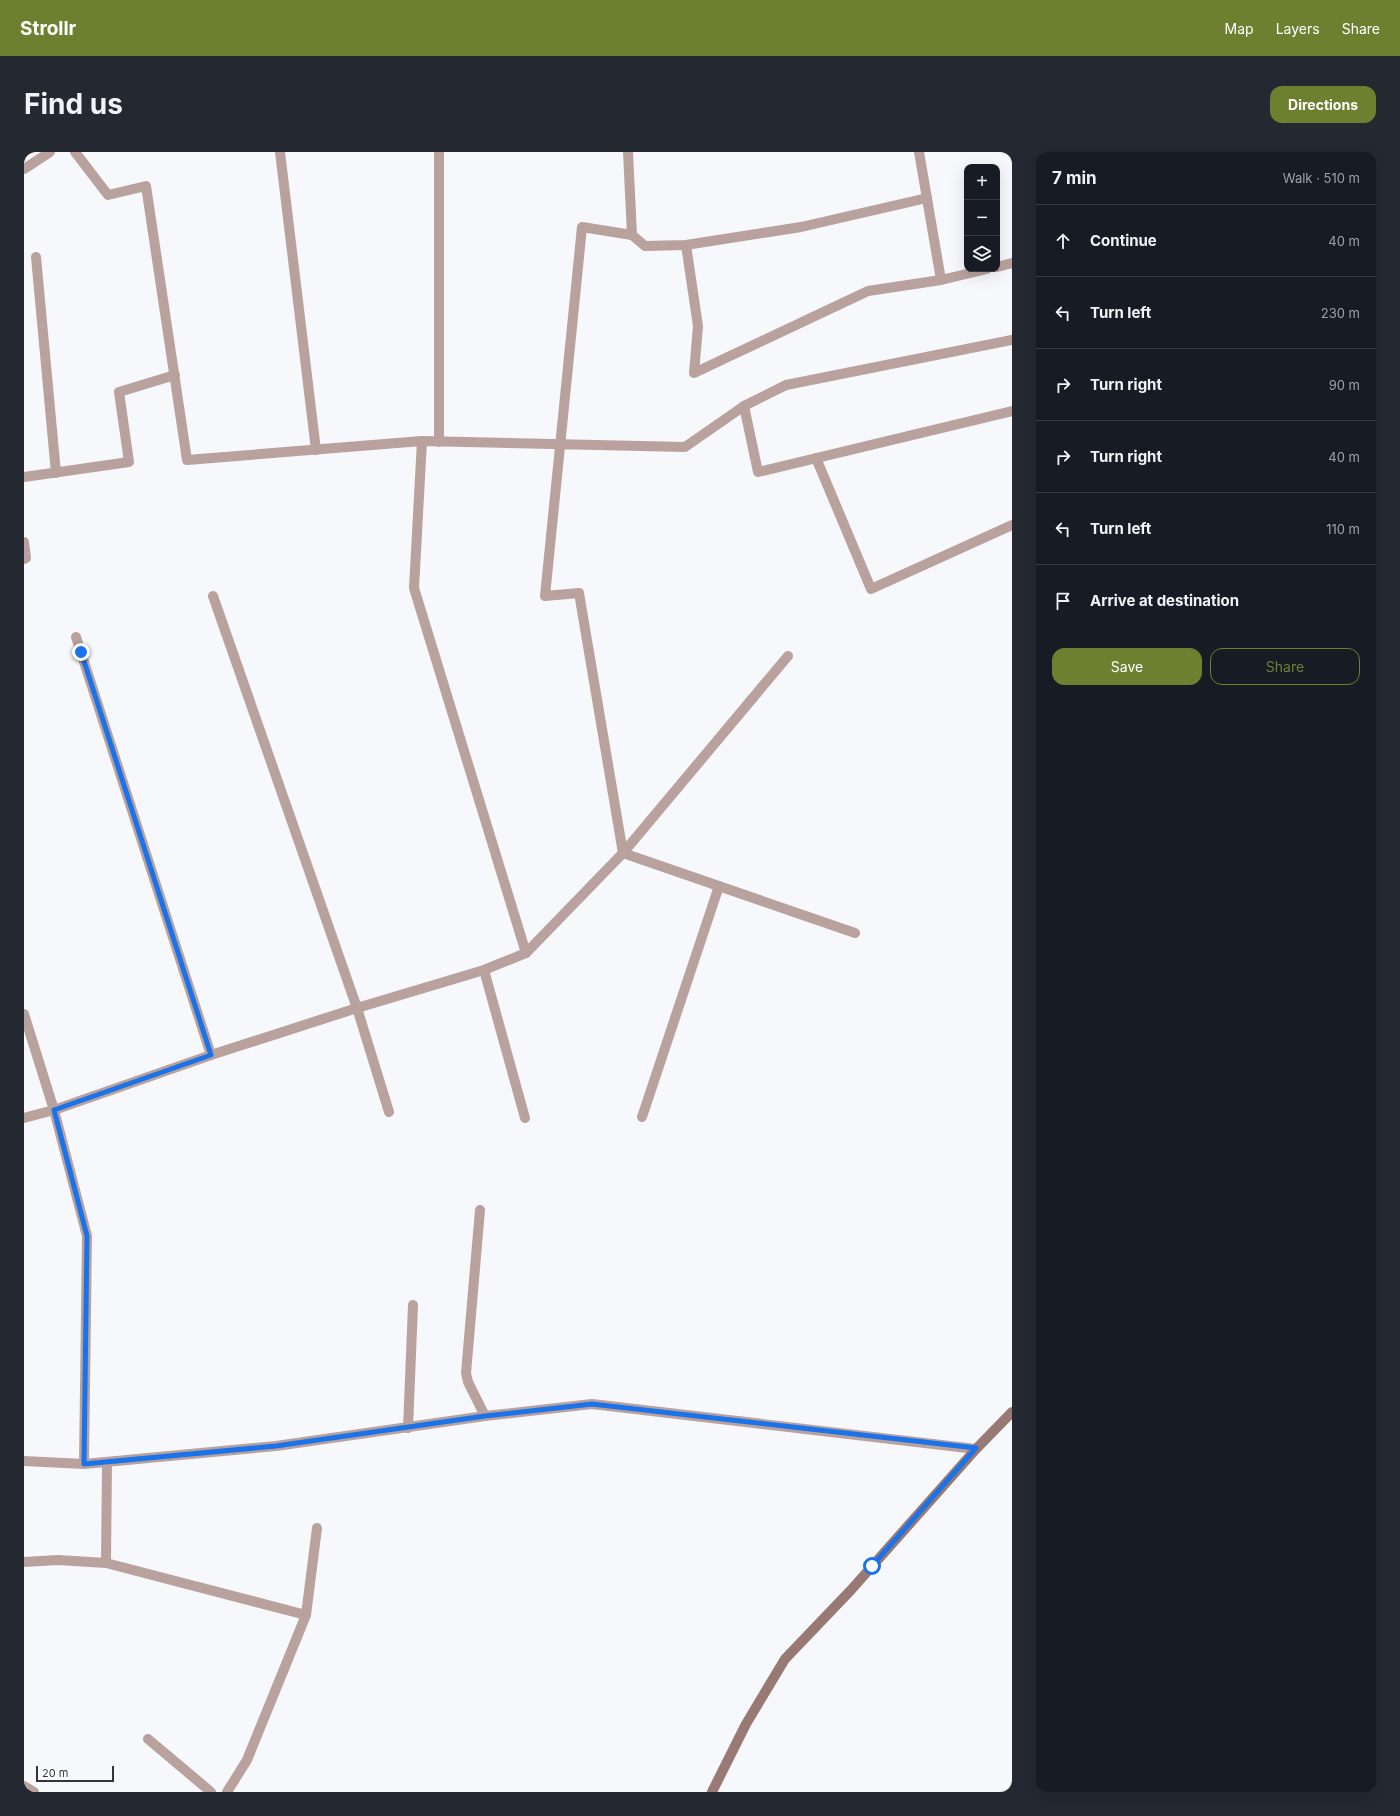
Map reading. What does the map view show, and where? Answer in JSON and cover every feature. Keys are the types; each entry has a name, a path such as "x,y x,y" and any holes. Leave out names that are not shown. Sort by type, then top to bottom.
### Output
{"main road":[{"path":"712,1792 746,1724 785,1659 851,1590 976,1448 1012,1412"}],"street":[{"path":"24,169 50,152"},
{"path":"75,152 108,195 146,186 187,460 422,441 685,447 744,406 786,385 1012,340"},
{"path":"280,152 316,450"},
{"path":"439,152 439,442"},
{"path":"628,152 632,235"},
{"path":"919,152 941,280"},
{"path":"622,853 579,593 545,596 582,227 632,235 645,246 686,245 801,227 927,198"},
{"path":"686,245 698,326 694,373 868,291 941,280 974,272"},
{"path":"36,257 56,472"},
{"path":"1000,266 1012,263"},
{"path":"24,477 129,462 119,392 175,375"},
{"path":"744,406 758,472 1012,411"},
{"path":"422,441 414,588 526,953"},
{"path":"816,458 871,589 1012,525"},
{"path":"24,542 26,558 24,559"},
{"path":"213,596 358,1008 389,1112"},
{"path":"76,637 211,1055"},
{"path":"24,1118 54,1110 211,1055 484,970 526,953 622,853 788,656"},
{"path":"622,853 855,933"},
{"path":"642,1117 719,886"},
{"path":"484,970 525,1118"},
{"path":"24,1014 54,1110 87,1236 84,1464"},
{"path":"480,1210 466,1373 468,1382 485,1416"},
{"path":"408,1428 413,1305"},
{"path":"24,1462 84,1464 276,1446 485,1416 592,1404 976,1448"},
{"path":"106,1563 107,1462"},
{"path":"227,1792 247,1760 306,1615 317,1528"},
{"path":"24,1562 58,1560 106,1563 306,1615"},
{"path":"148,1739 211,1792"},
{"path":"24,1786 34,1792"}],"route":[{"path":"81,652 211,1055 54,1110 87,1236 84,1464 276,1446 485,1416 592,1404 878,1438 976,1448 872,1566"}]}
